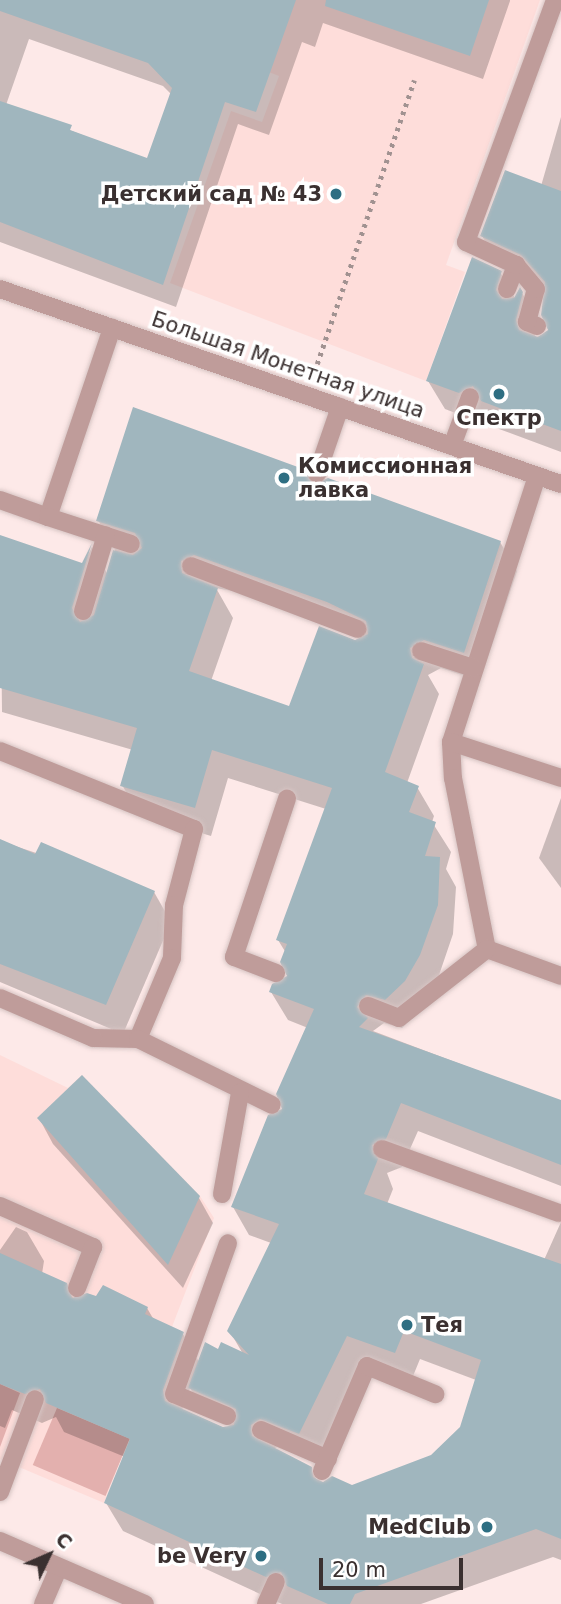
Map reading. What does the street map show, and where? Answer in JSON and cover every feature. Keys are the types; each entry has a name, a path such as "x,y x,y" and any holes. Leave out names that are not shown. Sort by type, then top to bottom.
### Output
{"street":[{"path":"537,326 527,322 537,289 516,265 466,242 555,0"},
{"path":"507,289 516,265"},
{"name":"Большая Монетная улица","path":"0,289 561,484"},
{"path":"48,517 113,328"},
{"path":"452,446 470,397"},
{"path":"317,474 340,407"},
{"path":"487,948 453,778 451,742 537,476"},
{"path":"0,500 131,544"},
{"path":"83,611 106,536"},
{"path":"191,566 276,591 358,629"},
{"path":"421,651 473,668"},
{"path":"451,742 561,778"},
{"path":"0,751 194,829 174,905 172,958 138,1040"},
{"path":"276,973 234,957 287,799"},
{"path":"487,948 561,976"},
{"path":"368,1006 399,1018 487,948"},
{"path":"0,998 93,1038 138,1040 240,1093 272,1105"},
{"path":"222,1194 240,1093"},
{"path":"382,1149 559,1213"},
{"path":"0,1206 93,1247 77,1288"},
{"path":"227,1416 174,1394 229,1243"},
{"path":"261,1430 325,1465 367,1366 435,1394"},
{"path":"0,1492 35,1399"},
{"path":"0,1541 145,1604"},
{"path":"43,1604 59,1567"},
{"path":"266,1604 276,1582"}],"path":[{"path":"316,365 414,80"}],"shaded area":[{"name":"Детский сад № 43","path":"270,0 540,0 446,265 465,272 426,381 170,283 231,111 262,122 279,76 246,63"},
{"path":"0,1055 68,1088 82,1075 200,1196 214,1218 104,1503 0,1459"},
{"path":"0,1384 20,1393 0,1447"},
{"path":"57,1408 130,1439 105,1496 33,1465"}],"building":[{"path":"0,0 296,0 256,112 225,102 163,285 0,222 0,101 72,125 70,130 147,158 172,88 148,63 0,11"},
{"path":"326,0 489,0 470,56 325,6"},
{"path":"505,170 561,191 561,431 481,401 473,386 459,393 426,381 472,257 502,271 496,290 502,299 514,298 520,287 523,292 516,320 519,330 538,337 548,330 541,315 545,282 521,255 480,236"},
{"path":"133,407 306,470 313,484 328,478 501,541 464,653 424,640 410,648 412,658 424,664 385,772 419,786 409,812 436,822 425,856 440,857 438,905 420,955 405,981 385,1000 366,995 357,1007 368,1018 359,1027 561,1100 561,1165 401,1103 386,1139 372,1145 378,1159 364,1194 561,1264 561,1539 536,1529 355,1594 350,1604 328,1604 287,1586 281,1572 266,1577 104,1503 130,1439 46,1403 40,1389 25,1394 0,1384 0,1253 67,1283 72,1298 87,1293 96,1296 103,1285 148,1307 145,1314 184,1332 163,1390 165,1401 223,1427 234,1425 236,1409 188,1388 205,1342 218,1349 221,1342 249,1355 227,1331 279,1224 231,1207 268,1115 282,1109 276,1094 314,1009 269,992 272,984 287,976 280,962 287,944 276,940 332,788 212,750 195,808 120,786 137,728 0,688 0,535 82,563 92,543 72,608 80,622 94,615 113,550 133,555 142,548 135,533 96,521","holes":["194,555 327,602 366,621 368,634 355,640 319,626 289,706 189,671 218,588 182,573 181,561","404,1331 481,1360 460,1427 431,1455 352,1485 332,1476 323,1482 313,1477 312,1467 252,1436 251,1425 260,1419 299,1434 347,1336 395,1353"]},
{"path":"0,839 35,854 41,842 155,891 106,1005 0,964"},
{"path":"82,1075 200,1196 168,1265 37,1118"}],"place":[{"name":"Детский сад № 43","path":"336,194"},
{"name":"Спектр","path":"499,394"},
{"name":"Комиссионная лавка","path":"284,478"},
{"name":"Тея","path":"407,1325"},
{"name":"MedClub","path":"487,1527"},
{"name":"be Very","path":"261,1556"}]}
